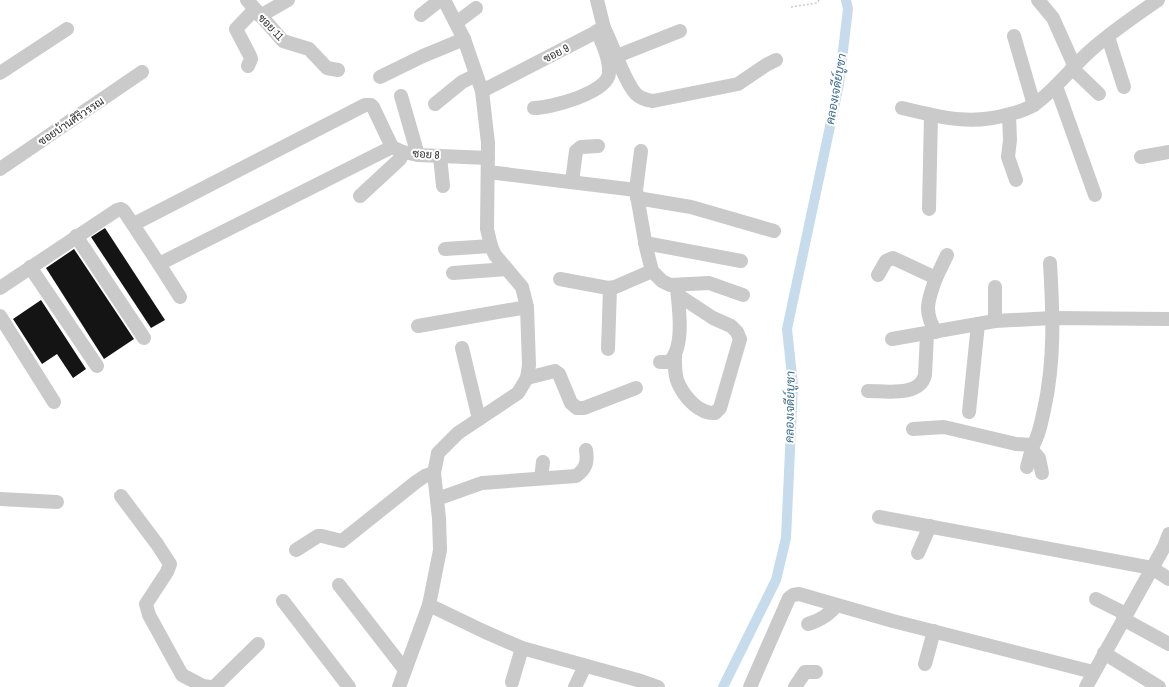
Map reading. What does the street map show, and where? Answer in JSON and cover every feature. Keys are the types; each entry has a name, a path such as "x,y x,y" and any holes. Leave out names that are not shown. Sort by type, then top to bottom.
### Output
{"street":[{"path":"248,66 251,59 236,29 254,8 288,0"},
{"path":"421,15 440,0"},
{"path":"399,687 429,605 440,550 434,473 438,453 442,447 518,393 527,378 529,365 528,307 522,287 495,254 491,246 487,229 488,158 482,91 464,40 444,0"},
{"path":"534,108 546,108 576,99 591,92 606,80 610,74 600,29 596,0"},
{"path":"1038,0 1053,18 1073,67 1099,94"},
{"path":"902,108 950,119 977,121 1009,115 1034,105 1056,86 1073,67 1108,37 1158,0"},
{"name":"ซอย 11","path":"254,8 283,41 309,49 327,68 338,70"},
{"path":"456,23 476,8"},
{"path":"0,73 67,29"},
{"path":"600,29 617,56 629,83 636,94 644,100 653,101 738,84 762,67 776,60"},
{"name":"ซอย 9","path":"482,91 600,29"},
{"path":"617,56 680,30"},
{"path":"1014,36 1034,105"},
{"path":"1108,37 1124,87"},
{"path":"380,77 423,56 464,40"},
{"name":"ซอยบ้านศิริวรรณ","path":"0,169 142,72"},
{"path":"435,104 462,82 476,75"},
{"path":"1056,86 1095,195"},
{"path":"401,96 418,155"},
{"path":"134,224 365,105 371,105 373,107 398,149 159,264"},
{"path":"929,209 931,115"},
{"path":"1009,115 1010,140 1008,157 1016,180"},
{"path":"572,182 576,151 581,147 598,146"},
{"name":"ซอย 8","path":"360,196 400,159 398,149 418,155 488,158"},
{"path":"641,151 636,194 652,271 662,280 670,285 731,326 737,332 740,339 720,408 715,413 707,414 702,411 690,400 679,385 675,372 675,354 680,325 677,290"},
{"path":"1141,157 1169,152"},
{"path":"440,156 443,186"},
{"path":"488,172 572,182 636,194 691,207 774,231"},
{"path":"0,288 76,236 121,209 134,224 180,297"},
{"path":"76,236 144,338"},
{"path":"645,243 740,261"},
{"path":"444,249 491,246"},
{"path":"868,391 910,390 918,387 924,381 932,333 927,312 930,295 947,255"},
{"path":"878,275 886,261 893,258 936,278"},
{"path":"1027,467 1032,447 1039,433 1049,388 1053,350 1050,263"},
{"path":"30,267 97,366"},
{"path":"453,273 507,269"},
{"path":"560,279 600,288 610,288 652,271"},
{"path":"677,290 709,283 743,295"},
{"path":"995,287 995,321"},
{"path":"608,349 610,288"},
{"path":"418,326 528,307"},
{"path":"0,316 54,402"},
{"path":"892,339 995,321 1053,318 1169,319"},
{"path":"969,412 978,324"},
{"path":"462,348 479,420"},
{"path":"660,362 669,362 675,354"},
{"path":"527,378 550,371 556,372 571,403 577,408 584,408 636,388"},
{"path":"913,428 944,427 1032,447 1039,458 1042,473"},
{"path":"437,499 482,483 576,476 583,471 587,463 586,450"},
{"path":"541,478 543,462"},
{"path":"296,550 318,536 342,541 424,476 434,473"},
{"path":"121,496 170,564 167,572 146,604 149,615 182,675 203,686 211,687"},
{"path":"0,499 57,502"},
{"path":"879,517 1152,568 1169,579"},
{"path":"918,553 930,526"},
{"path":"1086,687 1152,568 1169,534"},
{"path":"339,585 405,670"},
{"path":"750,687 789,598 793,595 799,594 1093,672"},
{"path":"1096,599 1169,644"},
{"path":"284,601 349,687"},
{"path":"429,605 522,648 658,687"},
{"path":"808,624 820,620 828,615 838,605"},
{"path":"925,664 934,631"},
{"path":"214,687 258,644"},
{"path":"512,682 522,648"},
{"path":"1104,653 1159,687"},
{"path":"575,687 585,666"},
{"path":"795,687 805,672 816,672"}],"path":[{"path":"791,7 817,3 819,0"}],"building":[{"path":"105,228 165,320 151,328 91,237"},
{"path":"74,249 134,339 104,359 46,268"},
{"path":"41,300 86,369 73,378 57,354 42,364 13,319"}],"waterway":[{"name":"คลองเจดีย์บูชา","path":"723,687 776,580 786,538 793,385 787,329 839,84 848,9 846,0"}]}
